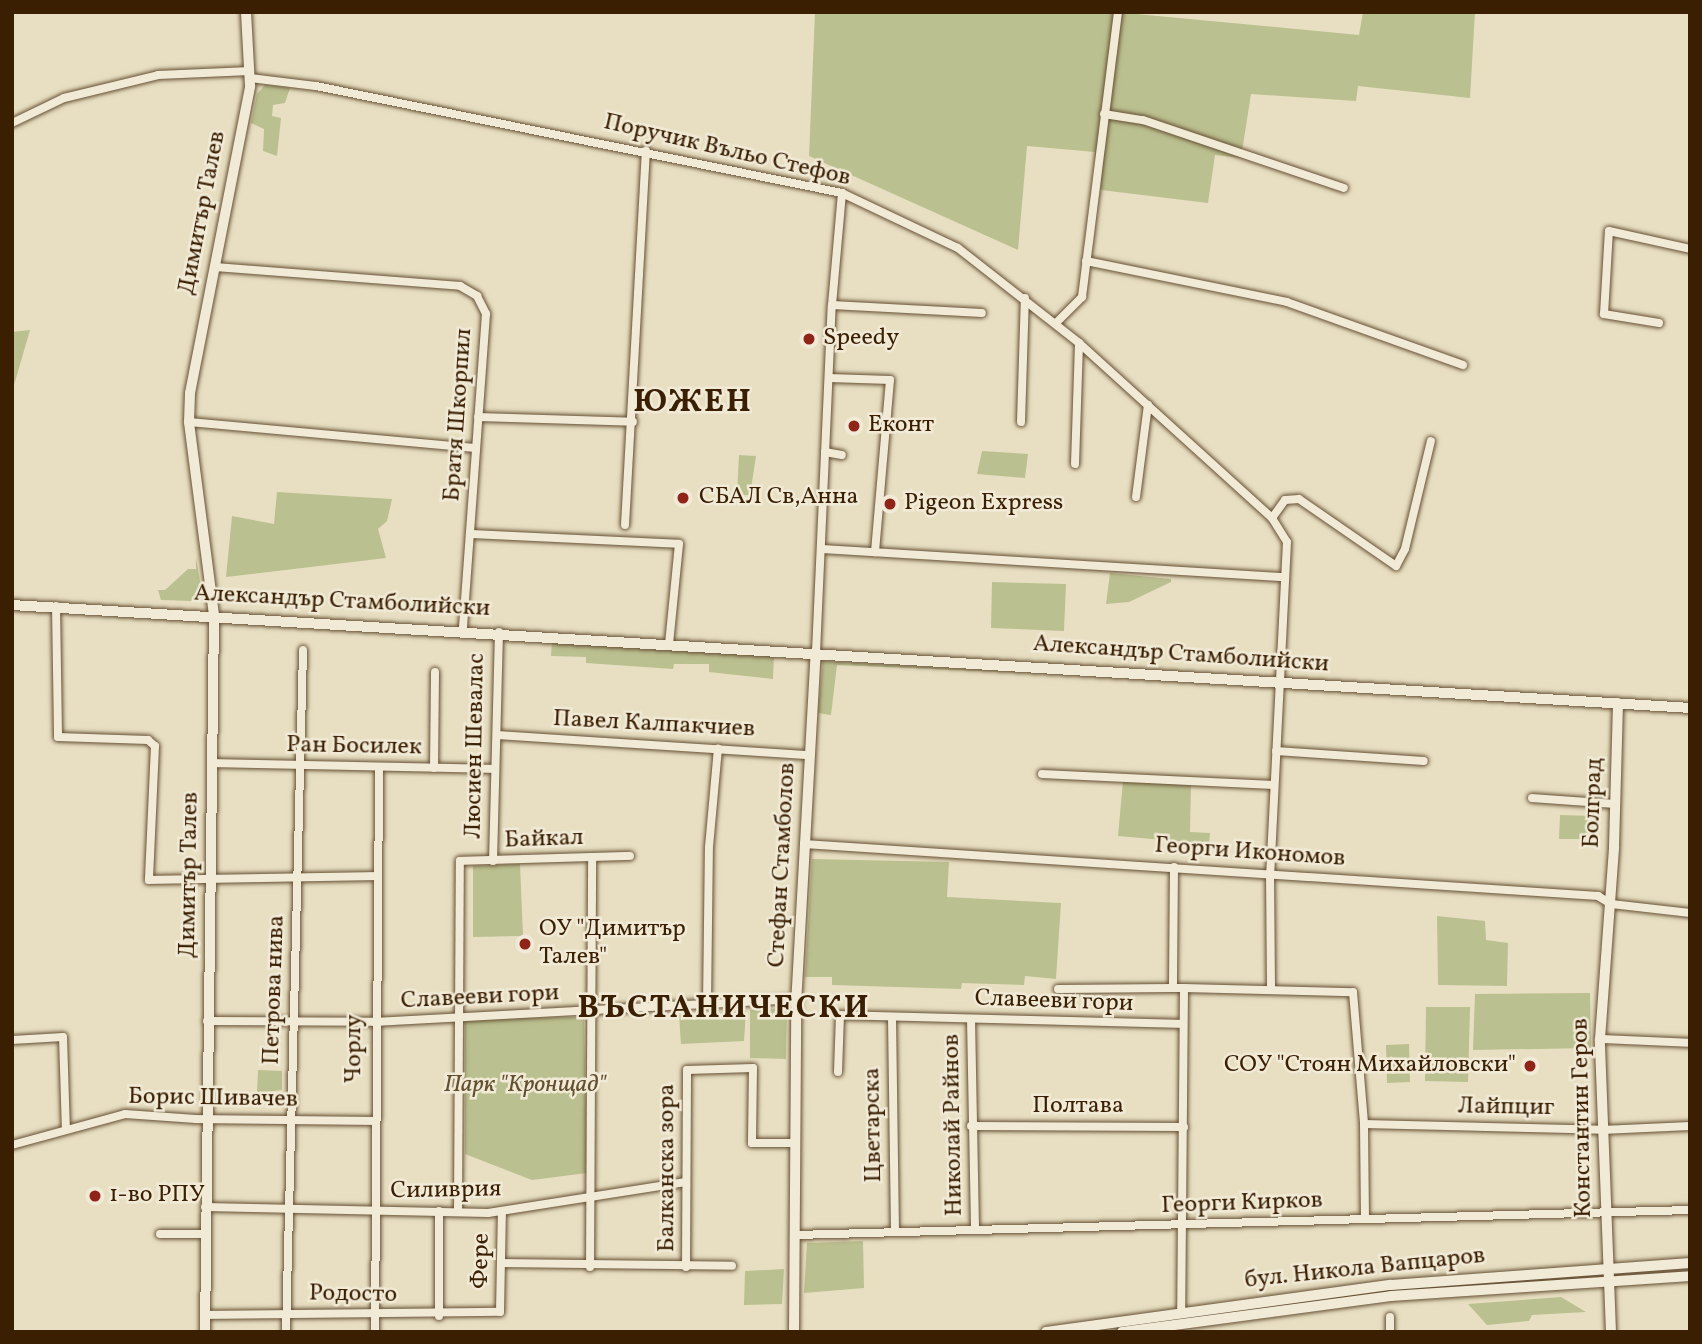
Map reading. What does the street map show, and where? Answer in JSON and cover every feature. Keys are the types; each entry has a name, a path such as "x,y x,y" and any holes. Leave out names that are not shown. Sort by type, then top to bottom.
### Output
{"street":[{"name":"Димитър Талев","path":"205,1332 214,615 189,422 191,376 215,267 250,74 247,12"},
{"path":"1056,324 1082,297 1118,12"},
{"name":"Поручик Въльо Стефов","path":"12,123 64,97 158,75 250,74 646,151 842,193 958,248 1026,298 1079,343 1272,518 1287,542 1284,577"},
{"path":"1104,114 1143,120 1344,188"},
{"path":"625,525 633,422 646,151"},
{"path":"816,652 832,305 842,193"},
{"path":"1659,323 1604,314 1609,231 1690,249"},
{"path":"1086,261 1287,302 1463,365"},
{"name":"Братя Шкорпил","path":"215,267 460,286 477,296 486,314 470,534 678,544 669,643"},
{"path":"1021,422 1026,298"},
{"path":"832,305 982,313"},
{"path":"1075,464 1079,343"},
{"path":"828,378 890,380 875,552"},
{"path":"1136,497 1148,405"},
{"path":"478,417 633,422"},
{"path":"189,422 475,448"},
{"path":"1272,518 1285,500 1299,499 1396,566 1405,549 1431,441"},
{"path":"825,452 842,455"},
{"path":"463,630 470,534"},
{"path":"822,549 1284,577 1270,873 1271,988"},
{"name":"Александър Стамболийски","path":"12,605 499,632 1690,708"},
{"path":"56,606 58,737 148,740 155,746 149,880 376,876"},
{"name":"Люсиен Шевалас","path":"493,861 499,632"},
{"name":"Петрова нива","path":"286,1332 290,1212 290,1024 299,876 303,650"},
{"name":"Стефан Стамболов","path":"794,1332 796,999 816,652"},
{"path":"434,768 435,672"},
{"name":"Болград","path":"1611,904 1618,704"},
{"name":"Павел Калпакчиев","path":"497,735 810,755"},
{"path":"707,1005 709,847 718,748"},
{"path":"1276,751 1424,761"},
{"name":"Ран Босилек","path":"213,763 495,769"},
{"name":"Чорлу","path":"375,1332 374,1022 379,766"},
{"path":"1042,774 1274,785"},
{"path":"1532,798 1615,804"},
{"name":"Георги Икономов","path":"804,844 1598,896 1611,904 1690,913"},
{"name":"Байкал","path":"460,861 630,856"},
{"path":"590,1267 592,857"},
{"name":"Люсиен Шевалас","path":"458,1211 460,861"},
{"path":"1173,988 1174,867"},
{"name":"Константин Геров","path":"1611,904 1600,1040 1611,1332"},
{"path":"1183,1323 1184,988"},
{"path":"1058,989 1350,989 1364,1124 1365,1219"},
{"name":"Славееви гори","path":"207,1021 290,1024 374,1022 461,1016 592,1013 796,999"},
{"name":"Славееви гори","path":"838,1072 840,1015 1182,1024"},
{"name":"Цветарска","path":"892,1017 895,1232"},
{"name":"Николай Райнов","path":"971,1019 975,1230"},
{"path":"12,1040 63,1037 66,1130"},
{"path":"1600,1040 1690,1043"},
{"name":"Балканска зора","path":"686,1267 687,1070 753,1068 752,1143 794,1143"},
{"name":"Борис Шивачев","path":"12,1145 125,1114 206,1120 374,1121"},
{"name":"Лайпциг","path":"1364,1124 1602,1130 1690,1126"},
{"name":"Полтава","path":"971,1126 1184,1127"},
{"name":"Силиврия","path":"205,1207 290,1212 502,1211 686,1182"},
{"name":"Георги Кирков","path":"795,1235 1690,1210"},
{"path":"439,1211 439,1316"},
{"name":"Фере","path":"500,1312 502,1211"},
{"path":"160,1234 205,1234"},
{"path":"502,1263 590,1267 732,1266"},
{"name":"бул. Никола Вапцаров","path":"1046,1332 1183,1323 1391,1285 1690,1263"},
{"name":"бул. Никола Вапцаров","path":"1122,1332 1391,1296 1690,1276"},
{"name":"Родосто","path":"204,1315 286,1313 439,1316 500,1312"},
{"path":"1390,1317 1390,1332"}],"green space":[{"path":"815,12 1115,12 1359,35 1363,12 1475,12 1470,98 1358,86 1356,101 1251,94 1241,158 1215,155 1208,203 1101,190 1095,152 1027,146 1018,250 809,156"},
{"path":"265,85 290,88 285,103 273,105 272,116 281,118 277,156 263,151 264,129 251,123 257,94"},
{"path":"30,330 12,392 12,332"},
{"path":"982,451 1028,454 1025,478 977,474"},
{"path":"739,455 756,456 750,495 737,495"},
{"path":"277,492 392,499 387,521 378,529 386,558 226,577 232,516 274,524"},
{"path":"196,558 202,593 191,601 161,600 158,590 165,590 188,569 196,569"},
{"path":"1110,573 1171,579 1171,582 1129,602 1106,604"},
{"path":"992,582 1066,584 1064,631 991,628"},
{"path":"552,639 774,654 773,679 709,672 709,664 674,664 673,669 586,663 586,657 551,656"},
{"path":"823,661 1032,673 837,665 831,715 818,713"},
{"path":"1123,781 1191,785 1190,832 1210,833 1209,844 1118,836"},
{"path":"1560,815 1593,816 1593,839 1559,839"},
{"path":"812,859 949,862 947,897 1061,903 1056,979 1025,976 1024,985 962,983 961,989 832,985 832,977 805,977"},
{"path":"520,864 523,936 473,937 473,866"},
{"path":"1437,916 1485,921 1486,940 1508,943 1507,986 1438,985"},
{"path":"1590,993 1591,1048 1473,1050 1475,994"},
{"path":"1426,1007 1470,1007 1468,1082 1425,1081"},
{"path":"787,1008 786,1059 750,1058 750,1010"},
{"path":"746,1011 744,1041 681,1044 679,1015"},
{"name":"Парк \"Кронщад\"","path":"584,1017 587,1173 532,1180 465,1154 465,1019"},
{"path":"1409,1044 1410,1082 1387,1083 1386,1045"},
{"path":"258,1070 282,1071 282,1090 257,1093"},
{"path":"863,1241 864,1288 804,1293 807,1243"},
{"path":"784,1269 782,1304 744,1305 745,1271"},
{"path":"1561,1297 1586,1312 1532,1315 1529,1321 1487,1325 1468,1304"}],"place":[{"name":"Speedy","path":"809,339"},
{"name":"Еконт","path":"854,426"},
{"name":"СБАЛ Св,Анна","path":"683,498"},
{"name":"Pigeon Express","path":"890,504"},
{"name":"ОУ \"Димитър Талев\"","path":"525,944"},
{"name":"СОУ \"Стоян Михайловски\"","path":"1530,1066"},
{"name":"1-во РПУ","path":"95,1196"}],"district":[{"name":"ЮЖЕН","path":"693,403"},
{"name":"ВЪСТАНИЧЕСКИ","path":"724,1009"}]}
